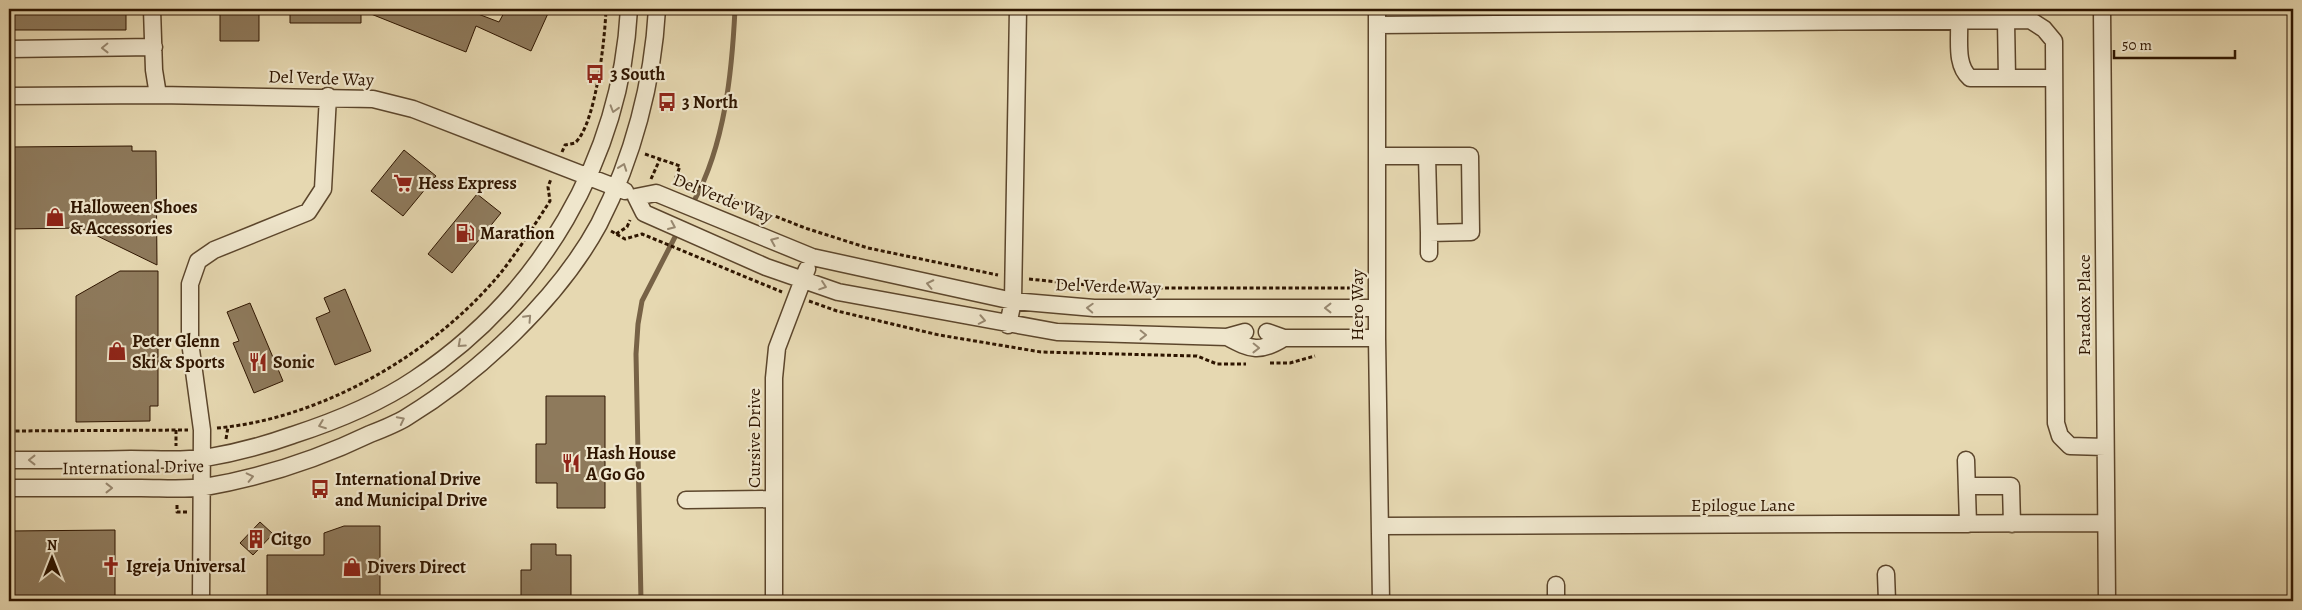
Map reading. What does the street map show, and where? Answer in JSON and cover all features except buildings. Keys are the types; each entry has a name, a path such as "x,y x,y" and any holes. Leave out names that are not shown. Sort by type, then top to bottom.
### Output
{"street":[{"path":"152,9 158,95"},
{"name":"International Drive","path":"9,460 203,458 273,442 321,426 383,398 415,380 450,354 516,292 572,212 589,177 617,99 627,42 629,9"},
{"name":"International Drive","path":"9,488 202,487 273,472 317,458 406,418 439,395 491,354 545,300 598,225 616,187 642,106 652,54 657,9"},
{"path":"1008,325 1014,301 1018,9"},
{"name":"Paradox Place","path":"2102,9 2107,601"},
{"path":"1377,17 1960,21 1984,15 2006,21 2030,20 2044,29 2054,41 2056,423 2060,436 2070,446 2105,447"},
{"name":"Hero Way","path":"1377,17 1377,338 1381,601"},
{"path":"1960,21 1960,62 1963,72 1970,78 2054,78"},
{"path":"2006,21 2007,78"},
{"path":"9,49 154,47"},
{"name":"Del Verde Way","path":"9,96 328,96 372,99 413,109 616,187 636,197 656,193 812,257 1014,301 1094,308 1377,308"},
{"path":"201,601 203,458 202,430 190,342 190,284 198,261 214,250 308,212 312,207 323,189 328,96"},
{"path":"1377,156 1470,156 1471,232 1429,233"},
{"path":"1427,156 1430,253"},
{"path":"636,197 644,213 766,267 838,292 1008,325 1056,332 1227,337 1245,332"},
{"name":"Cursive Drive","path":"774,601 774,378 777,348 812,257"},
{"path":"1227,308 1227,337"},
{"path":"1267,332 1284,338 1377,338"},
{"path":"1227,337 1246,348 1268,348 1284,338"},
{"path":"1966,460 1968,524"},
{"path":"1967,486 2011,486 2012,524"},
{"path":"686,500 774,499"},
{"name":"Epilogue Lane","path":"1380,526 2106,523"},
{"path":"1886,574 1887,601"}],"path":[{"path":"9,431 202,430 258,422 299,410 346,392 402,361 466,310 502,272 550,201 548,188 556,164 565,145 575,143 583,132 595,94 603,52 606,9"}],"waterway":[{"path":"694,201 705,179 720,132 732,58 735,9"},
{"path":"641,601 636,354 638,324 642,301 676,235"}],"place":[{"name":"3 South","path":"595,74"},
{"name":"3 North","path":"667,102"},
{"name":"Hess Express","path":"403,183"},
{"name":"Halloween Shoes & Accessories","path":"55,217"},
{"name":"Marathon","path":"465,233"},
{"name":"Peter Glenn Ski & Sports","path":"117,351"},
{"name":"Sonic","path":"258,362"},
{"name":"Hash House A Go Go","path":"571,463"},
{"name":"International Drive and Municipal Drive","path":"320,489"},
{"name":"Citgo","path":"256,539"},
{"name":"Igreja Universal","path":"111,566"},
{"name":"Divers Direct","path":"352,567"}]}
